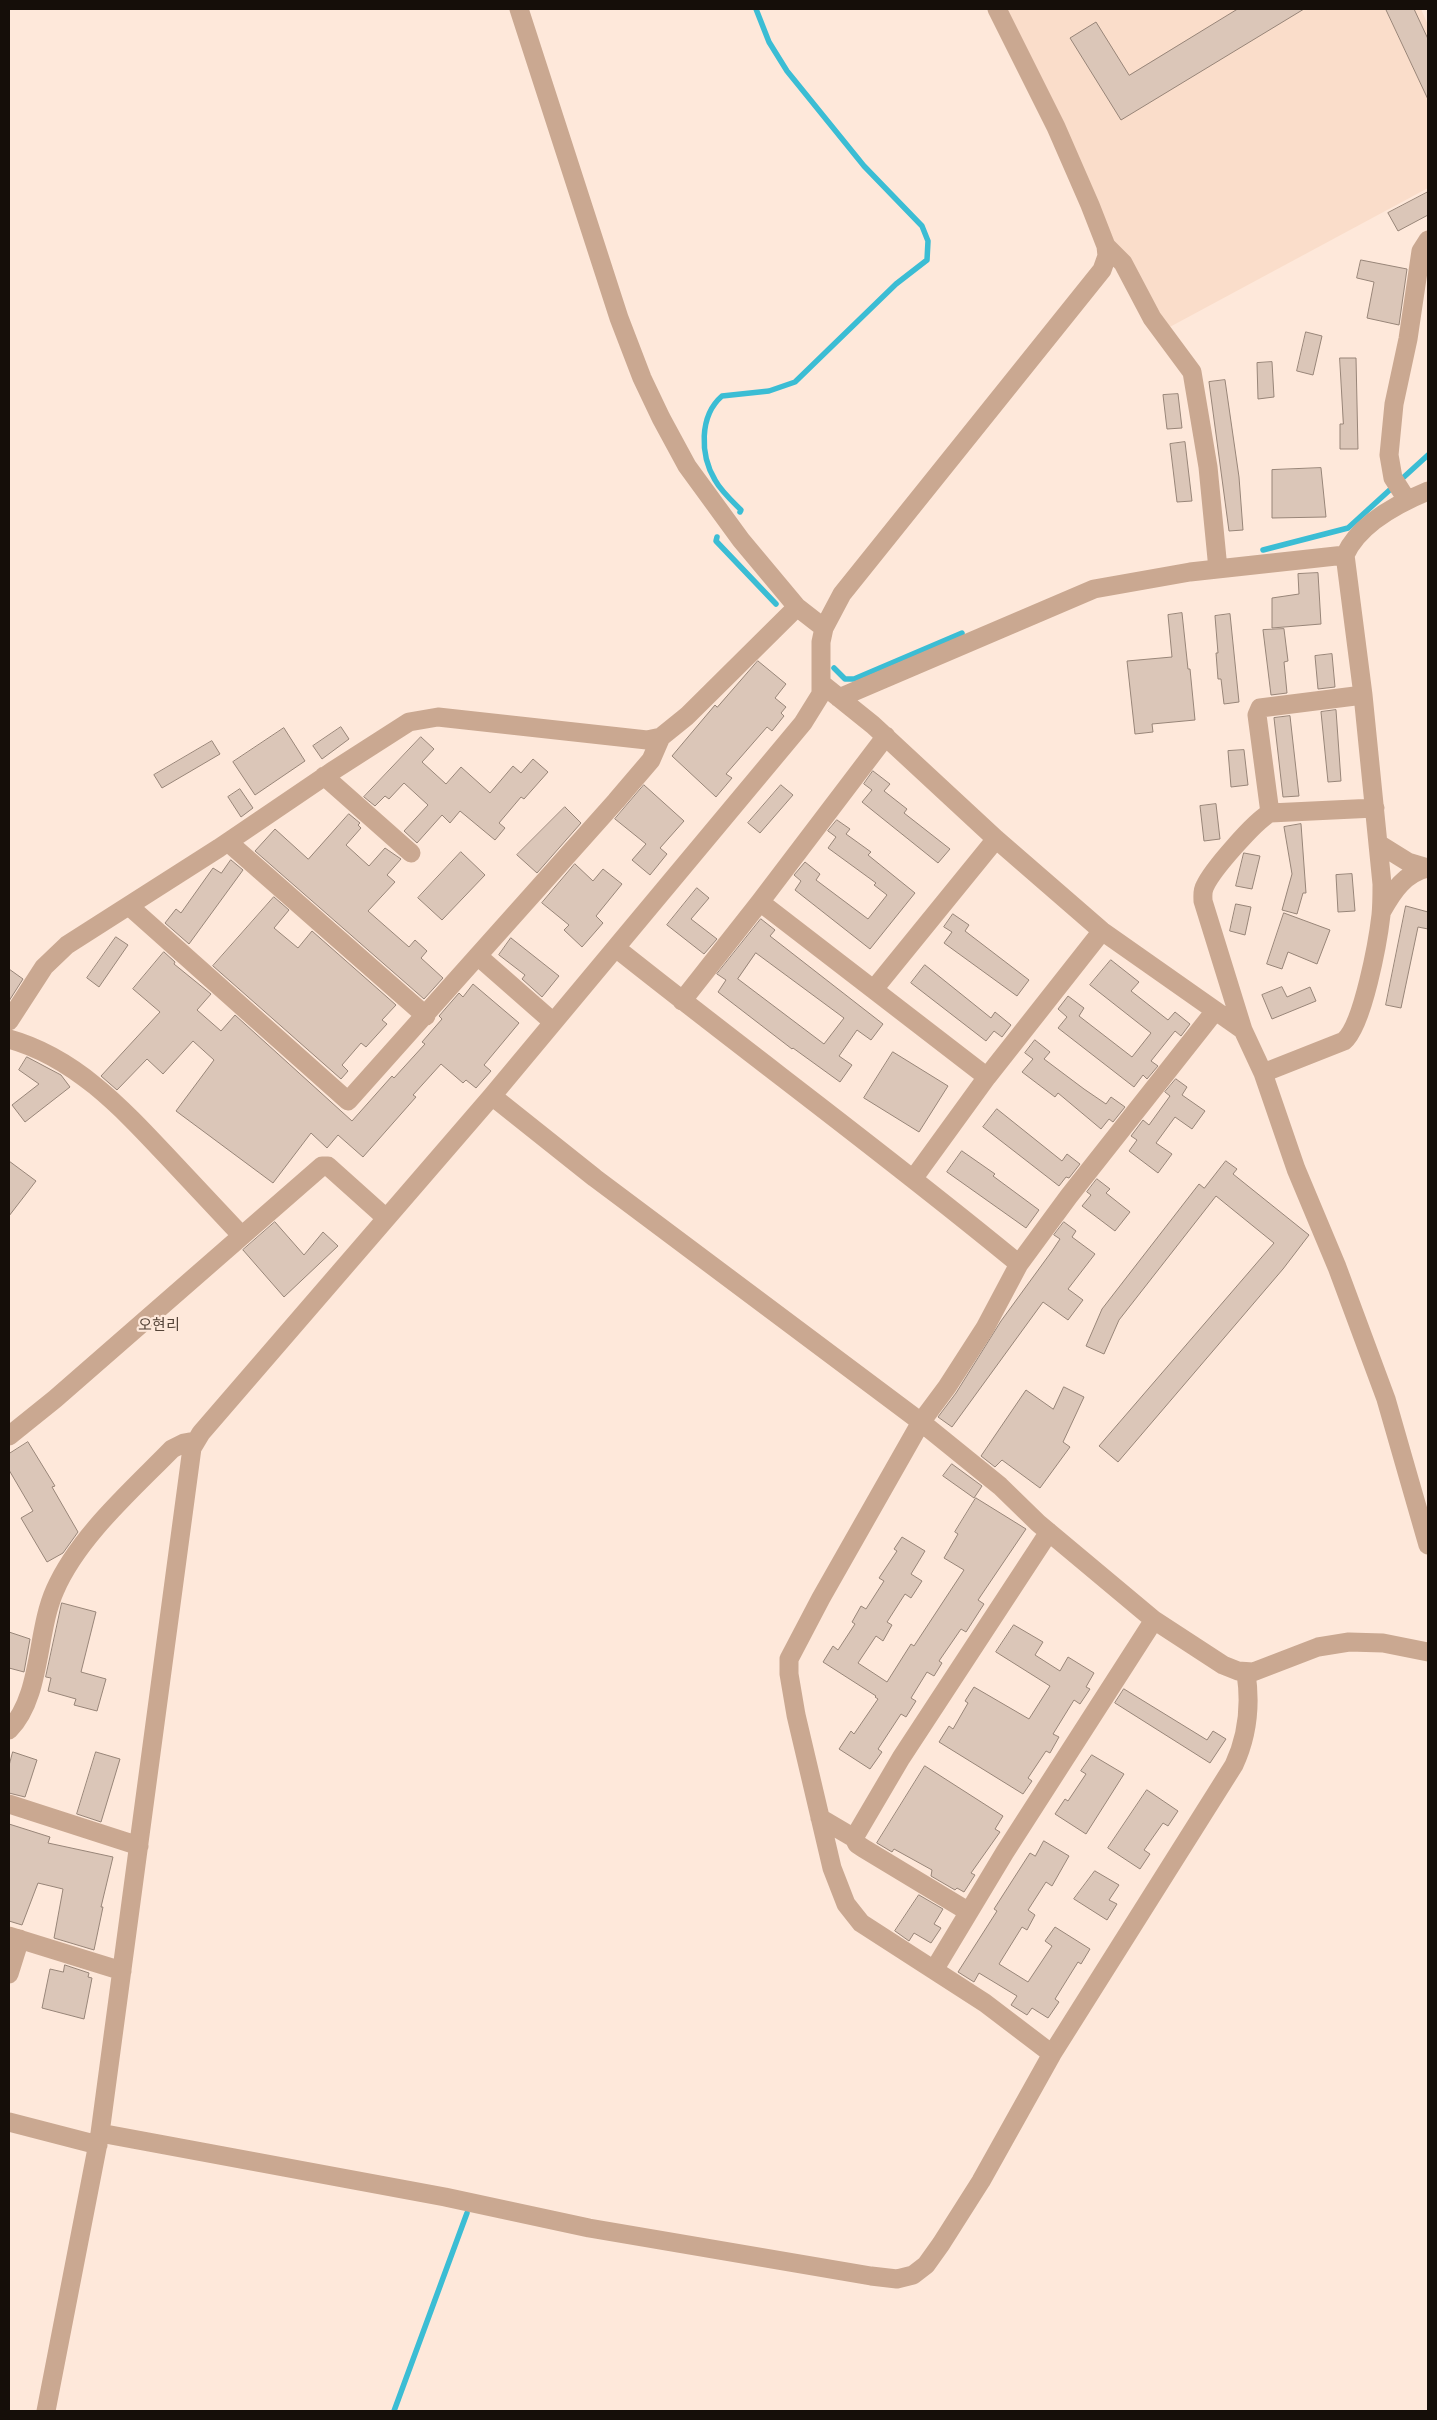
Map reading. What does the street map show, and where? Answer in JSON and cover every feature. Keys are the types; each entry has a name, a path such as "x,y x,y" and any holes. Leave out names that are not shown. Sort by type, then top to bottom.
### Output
{"street":[{"path":"519,9 619,318 642,378 687,466 741,540 797,607 824,628"},
{"path":"997,9 1056,127 1106,246 1123,263 1152,318 1192,372 1208,467 1218,569"},
{"path":"1400,489 1389,455 1394,404 1408,339 1421,251 1428,240"},
{"path":"46,2411 99,2139 187,1485 195,1441 492,1096 803,723 821,694 820,648 824,628 842,594 1102,270 1106,256 1106,246"},
{"path":"1400,489 1428,491"},
{"path":"1263,1073 1334,1046 1349,1036 1353,1031 1365,992 1378,941 1382,912 1379,844 1363,695 1345,555 1353,542 1400,489"},
{"path":"839,698 1079,594 1132,582 1218,569 1345,555"},
{"path":"129,906 348,1101 479,957 616,801 650,760 661,737 687,716 797,607"},
{"path":"822,684 886,736 996,839 1102,931 1243,1030"},
{"path":"1270,813 1258,711 1266,706 1363,695"},
{"path":"9,1022 44,967 57,953 400,727 427,718 463,720 638,739 661,737"},
{"path":"682,1001 886,736"},
{"path":"324,776 412,853"},
{"path":"1375,808 1270,813 1259,822 1225,859 1203,889 1206,910 1243,1030 1263,1073 1296,1168 1337,1267 1391,1414 1428,1545"},
{"path":"874,989 996,839"},
{"path":"228,842 426,1016"},
{"path":"1379,844 1408,862 1428,868"},
{"path":"1382,912 1391,896 1406,879 1428,868"},
{"path":"760,902 987,1077"},
{"path":"914,1179 987,1077 1102,931"},
{"path":"616,948 914,1179 1019,1264"},
{"path":"479,957 553,1022"},
{"path":"1052,2054 1003,2015 870,1930 853,1914 836,1880 820,1818 791,1688 789,1659 820,1598 921,1422 977,1341 1019,1264 1069,1196 1218,1012 1231,1008 1234,1001"},
{"path":"9,1039 42,1050 102,1090 124,1110 242,1236"},
{"path":"492,1096 595,1178 921,1422 1000,1486 1049,1532 1154,1620 1223,1665 1246,1673 1318,1647 1350,1642 1383,1643 1428,1652"},
{"path":"9,1436 55,1399 325,1165 386,1218"},
{"path":"9,1730 24,1708 50,1600 71,1560 105,1520 172,1449 184,1443 195,1441"},
{"path":"854,1838 902,1758 1049,1532"},
{"path":"934,1970 1154,1620"},
{"path":"9,2122 99,2139 436,2195 589,2228 897,2279 919,2271 941,2244 981,2181 1052,2054 1234,1765 1242,1747 1248,1723 1250,1700 1246,1673"},
{"path":"9,1804 139,1846"},
{"path":"820,1818 854,1838 857,1844 863,1848 969,1912"},
{"path":"9,1974 14,1937 122,1971"}],"shaded area":[{"path":"1004,9 1421,9 1428,25 1428,188 1166,329 1113,241"}],"building":[{"path":"1238,9 1304,9 1121,120 1070,38 1096,22 1129,75"},
{"path":"1386,9 1414,9 1428,39 1428,99"},
{"path":"1428,192 1428,215 1398,231 1388,213"},
{"path":"1361,260 1407,269 1399,325 1367,318 1374,282 1357,278"},
{"path":"1306,332 1322,336 1313,375 1297,371"},
{"path":"1340,358 1356,358 1358,449 1340,449 1340,424 1343,424"},
{"path":"1272,362 1274,397 1258,399 1257,363"},
{"path":"1225,380 1239,477 1243,530 1229,531 1209,382"},
{"path":"1178,394 1182,428 1167,429 1163,395"},
{"path":"1185,442 1192,501 1177,502 1170,444"},
{"path":"1321,468 1326,517 1272,518 1272,470"},
{"path":"1318,573 1321,624 1272,628 1272,598 1299,594 1298,574"},
{"path":"1182,613 1195,720 1152,724 1153,732 1135,734 1127,661 1172,657 1168,615"},
{"path":"1230,614 1239,702 1224,704 1221,679 1218,679 1215,616"},
{"path":"1284,629 1288,661 1284,662 1287,693 1271,695 1263,630"},
{"path":"1332,654 1335,687 1318,689 1315,656"},
{"path":"758,661 786,684 775,698 786,707 781,713 784,716 772,731 767,727 726,774 732,778 716,797 672,756 715,705 717,707"},
{"path":"1336,710 1341,781 1328,782 1321,712"},
{"path":"1290,716 1299,796 1283,797 1274,718"},
{"path":"341,727 349,739 322,759 313,746"},
{"path":"284,728 305,761 255,795 233,762"},
{"path":"421,737 434,749 422,762 446,784 461,767 490,793 513,766 521,773 533,759 548,772 524,799 521,797 499,823 505,828 495,840 460,811 450,823 442,815 417,843 404,831 428,805 404,783 389,799 385,796 375,806 364,797"},
{"path":"212,741 220,754 162,788 154,775"},
{"path":"1244,750 1248,785 1231,787 1228,751"},
{"path":"873,771 890,784 884,791 907,809 904,813 950,849 938,863 862,802 872,790 864,784"},
{"path":"644,785 684,821 660,848 667,854 650,875 632,860 646,844 615,819"},
{"path":"781,785 793,795 760,833 748,823"},
{"path":"240,789 253,808 241,817 228,797"},
{"path":"1216,804 1220,839 1204,841 1200,806"},
{"path":"565,807 581,823 537,873 517,855"},
{"path":"349,814 360,823 358,825 361,828 346,845 369,866 385,848 401,859 387,875 395,882 368,911 409,947 415,940 427,951 421,958 443,978 424,999 255,851 275,829 308,859"},
{"path":"837,820 850,829 846,834 871,852 868,855 915,893 870,949 795,890 801,881 794,875 805,862 820,874 816,880 868,919 887,895 874,885 876,883 828,848 836,837 828,831"},
{"path":"1301,824 1306,893 1303,893 1297,914 1282,910 1292,874 1284,827"},
{"path":"461,852 485,875 442,920 418,898"},
{"path":"1244,853 1260,856 1252,889 1236,886"},
{"path":"231,860 243,870 189,944 165,923 176,909 181,913 213,868 221,873"},
{"path":"575,864 593,881 603,869 622,884 596,916 603,923 582,947 564,930 569,925 542,903"},
{"path":"1352,874 1355,911 1338,912 1336,875"},
{"path":"697,888 709,898 691,919 717,939 704,954 667,925"},
{"path":"274,897 289,910 274,928 298,948 312,931 396,1005 382,1020 387,1024 366,1047 361,1043 342,1065 348,1071 341,1079 213,966"},
{"path":"1236,904 1251,907 1245,935 1230,931"},
{"path":"1406,906 1428,912 1428,929 1418,927 1401,1008 1386,1005"},
{"path":"1284,913 1330,930 1317,964 1288,952 1282,969 1267,964"},
{"path":"953,914 969,925 965,931 1029,980 1017,996 944,943 952,932 944,927"},
{"path":"761,919 775,930 770,936 883,1024 871,1040 857,1030 839,1056 852,1065 840,1082 792,1049 718,992 726,980 717,974","holes":["756,953 844,1018 824,1044 738,979"]},
{"path":"116,937 128,945 99,987 87,978"},
{"path":"511,938 559,976 542,997 522,979 525,975 499,955"},
{"path":"164,952 175,962 174,964 211,994 197,1010 221,1031 235,1015 352,1121 392,1076 394,1078 425,1044 422,1042 442,1019 439,1016 459,993 463,997 473,984 519,1023 484,1065 491,1071 476,1088 466,1080 463,1083 441,1064 413,1095 416,1097 363,1157 338,1135 327,1148 311,1133 273,1183 176,1111 214,1060 193,1041 163,1074 147,1059 117,1090 101,1076 160,1012 133,989"},
{"path":"1111,960 1139,982 1131,991 1168,1020 1175,1012 1190,1024 1181,1036 1175,1031 1151,1061 1158,1066 1147,1079 1143,1075 1134,1087 1058,1028 1067,1017 1058,1009 1068,996 1084,1008 1079,1016 1132,1057 1151,1033 1090,985"},
{"path":"925,965 991,1018 995,1012 1011,1025 1002,1037 994,1031 986,1041 911,983"},
{"path":"9,969 23,979 9,1001"},
{"path":"1282,987 1287,997 1310,987 1316,1001 1272,1019 1262,995"},
{"path":"1035,1040 1050,1052 1044,1059 1084,1089 1106,1104 1111,1097 1125,1107 1113,1122 1109,1119 1101,1129 1058,1093 1055,1097 1022,1072 1033,1059 1025,1053"},
{"path":"893,1052 948,1086 919,1132 864,1098"},
{"path":"27,1057 61,1075 70,1087 25,1122 12,1105 39,1084 19,1070"},
{"path":"1176,1079 1187,1087 1182,1095 1205,1111 1192,1129 1175,1117 1156,1143 1172,1154 1158,1173 1129,1151 1137,1140 1131,1136 1143,1120 1149,1125 1170,1096 1165,1092"},
{"path":"997,1109 1062,1161 1067,1154 1080,1164 1069,1178 1066,1177 1059,1186 983,1127"},
{"path":"962,1151 995,1174 993,1176 1039,1210 1026,1228 947,1172"},
{"path":"9,1161 36,1181 9,1216"},
{"path":"1226,1161 1237,1169 1233,1174 1309,1235 1283,1269 1118,1462 1099,1446 1274,1243 1216,1196 1119,1320 1104,1354 1086,1346 1102,1309 1199,1184 1204,1188"},
{"path":"1097,1179 1110,1189 1106,1193 1130,1212 1115,1231 1082,1206 1091,1195 1087,1192"},
{"path":"275,1222 304,1255 323,1232 338,1246 284,1297 243,1250"},
{"path":"1064,1222 1076,1231 1072,1237 1095,1254 1068,1289 1083,1300 1068,1320 1043,1302 952,1427 938,1417 956,1393 1001,1321 1060,1239 1054,1235"},
{"path":"1064,1387 1084,1397 1063,1442 1070,1447 1040,1488 1002,1460 995,1467 981,1456 1026,1390 1053,1409"},
{"path":"28,1442 55,1486 52,1487 78,1532 63,1553 47,1562 21,1518 33,1511 9,1470 9,1454"},
{"path":"952,1464 982,1486 974,1498 943,1476"},
{"path":"976,1498 1026,1529 978,1600 984,1604 966,1632 961,1629 939,1661 942,1663 934,1676 927,1672 911,1698 916,1701 906,1717 901,1714 878,1749 882,1752 870,1769 839,1749 851,1731 854,1734 878,1699 823,1662 833,1646 838,1650 855,1624 852,1622 861,1606 866,1609 884,1581 879,1578 897,1551 894,1549 902,1537 925,1551 911,1574 922,1581 911,1598 905,1594 887,1622 892,1625 883,1641 876,1636 858,1663 887,1682 911,1644 914,1646 964,1570 944,1558 958,1534 955,1532"},
{"path":"62,1603 96,1612 81,1672 106,1679 97,1711 74,1705 76,1699 48,1691 51,1678 46,1677"},
{"path":"1014,1625 1043,1642 1035,1655 1060,1671 1068,1657 1094,1673 1086,1687 1090,1689 1080,1704 1074,1700 1053,1734 1059,1737 1050,1753 1046,1751 1028,1778 1032,1781 1023,1794 939,1742 949,1726 953,1729 968,1703 965,1701 974,1687 1029,1719 1050,1686 996,1652"},
{"path":"9,1632 30,1639 24,1672 9,1668"},
{"path":"1124,1689 1207,1740 1213,1731 1226,1739 1210,1763 1115,1703"},
{"path":"13,1752 37,1760 25,1797 9,1793 9,1766"},
{"path":"96,1752 120,1759 101,1822 77,1814"},
{"path":"1092,1755 1124,1774 1086,1834 1055,1814 1065,1799 1068,1801 1086,1774 1081,1771"},
{"path":"925,1766 1003,1816 995,1829 1000,1832 971,1873 975,1875 964,1892 957,1888 955,1890 931,1876 932,1870 894,1849 892,1852 877,1843"},
{"path":"1147,1790 1178,1811 1168,1826 1163,1823 1144,1850 1150,1854 1140,1869 1108,1848"},
{"path":"9,1824 50,1837 48,1843 113,1857 101,1907 103,1907 94,1950 54,1938 63,1889 38,1883 22,1925 9,1921"},
{"path":"1044,1841 1069,1856 1052,1886 1046,1882 1028,1910 1035,1915 1027,1930 1022,1927 999,1964 1028,1982 1052,1946 1045,1941 1055,1927 1090,1949 1081,1964 1078,1962 1055,1999 1059,2002 1048,2018 1032,2008 1027,2015 1011,2005 1017,1996 979,1973 974,1982 958,1972 997,1911 994,1909 1030,1853 1035,1856"},
{"path":"1095,1871 1119,1885 1109,1900 1117,1904 1107,1920 1074,1899"},
{"path":"919,1895 943,1909 934,1924 941,1928 931,1943 914,1933 909,1941 895,1931"},
{"path":"65,1965 89,1973 88,1977 92,1978 84,2019 42,2008 50,1969 63,1972"}],"waterway":[{"path":"740,512 741,510 717,484 707,459 704,436 709,414 714,404 722,396 769,391 795,382 896,284 927,260 928,241 922,226 864,166 787,71 769,42 756,9"},
{"path":"1263,550 1348,528 1428,455"},
{"path":"717,537 716,541 776,604"},
{"path":"834,668 845,679 854,679 962,633"},
{"path":"394,2411 467,2213"}],"district":[{"name":"오현리","path":"159,1326"}]}
